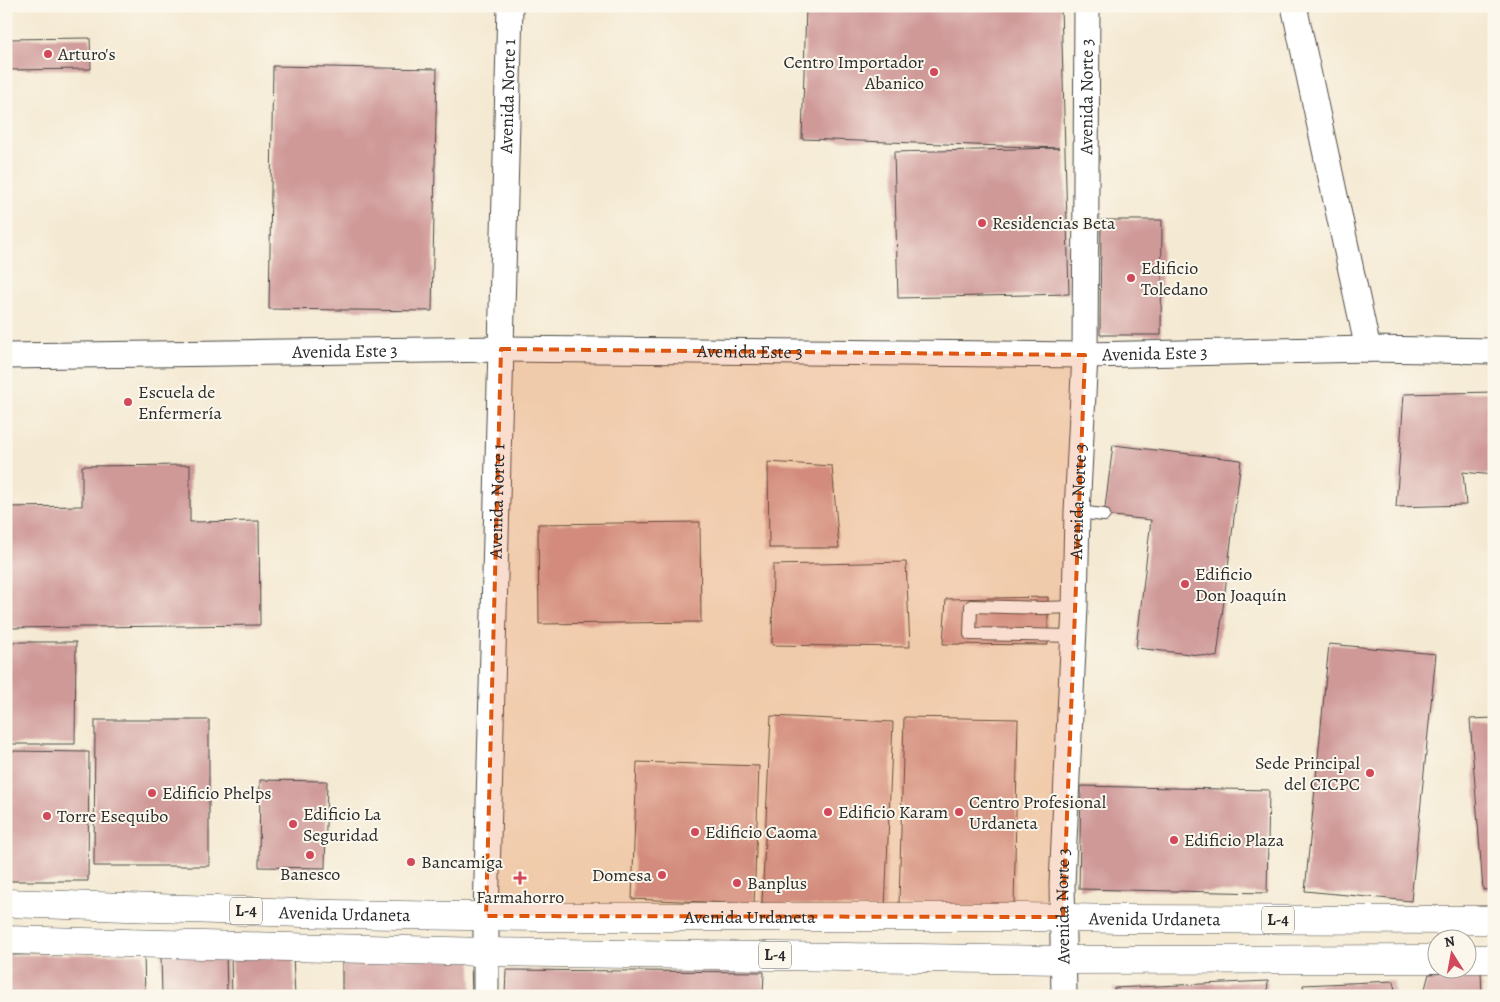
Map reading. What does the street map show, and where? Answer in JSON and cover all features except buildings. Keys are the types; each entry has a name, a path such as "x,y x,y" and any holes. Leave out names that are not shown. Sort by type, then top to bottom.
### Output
{"main road":[{"name":"Avenida Urdaneta","path":"6,904 323,914 486,916 1494,920"},
{"name":"Avenida Urdaneta","path":"6,940 486,952 1063,960 1428,959"},
{"path":"1478,959 1494,959"}],"street":[{"name":"Avenida Norte 1","path":"486,996 486,916 510,6"},
{"name":"Avenida Norte 3","path":"1064,996 1062,884 1074,636 1077,512 1086,355 1088,6"},
{"path":"1294,6 1368,349"},
{"name":"Avenida Este 3","path":"6,356 501,349 1086,355 1368,349 1494,351"}],"lane":[{"path":"1077,512 1104,515"},
{"path":"1074,636 970,634 971,606 1075,607"}],"highlighted area":[{"path":"501,349 1085,355 1063,917 486,916"}],"place":[{"name":"Arturo's","path":"48,54"},
{"name":"Centro Importador Abanico","path":"934,72"},
{"name":"Residencias Beta","path":"982,223"},
{"name":"Edificio Toledano","path":"1131,278"},
{"name":"Escuela de Enfermería","path":"128,402"},
{"name":"Edificio Don Joaquín","path":"1185,584"},
{"name":"Sede Principal del CICPC","path":"1370,773"},
{"name":"Edificio Phelps","path":"152,793"},
{"name":"Edificio Karam","path":"828,812"},
{"name":"Centro Profesional Urdaneta","path":"959,812"},
{"name":"Torre Esequibo","path":"47,816"},
{"name":"Edificio La Seguridad","path":"293,824"},
{"name":"Edificio Caoma","path":"695,832"},
{"name":"Edificio Plaza","path":"1174,840"},
{"name":"Banesco","path":"310,855"},
{"name":"Bancamiga","path":"411,862"},
{"name":"Domesa","path":"662,875"},
{"name":"Farmahorro","path":"520,878"},
{"name":"Banplus","path":"737,883"}]}
